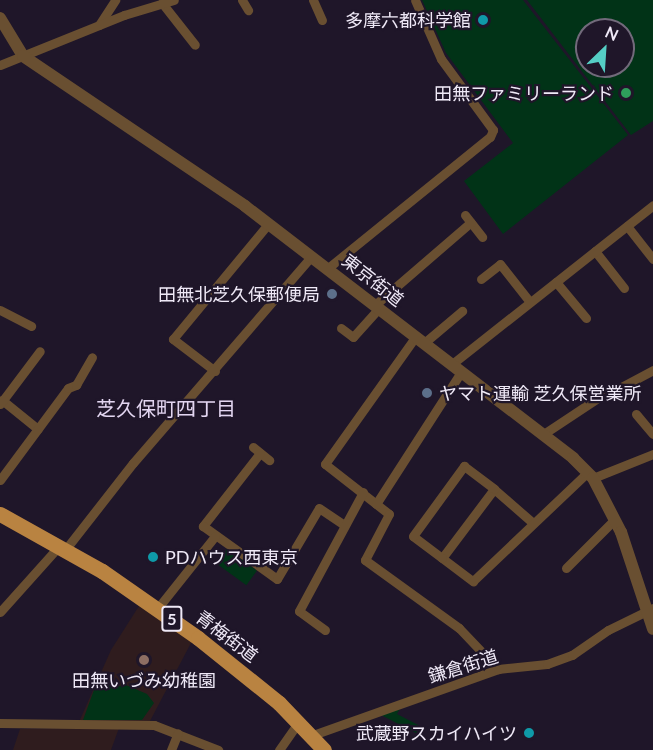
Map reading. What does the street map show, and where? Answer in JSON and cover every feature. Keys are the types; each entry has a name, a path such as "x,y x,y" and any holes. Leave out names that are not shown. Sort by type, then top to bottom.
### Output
{"main road":[{"name":"青梅街道","path":"0,514 62,548 220,653 298,723 324,750"}],"street":[{"path":"99,25 115,0"},
{"path":"0,65 99,25 174,0"},
{"path":"242,0 248,10"},
{"path":"312,0 322,20"},
{"path":"328,268 490,137 493,130 441,59 415,0"},
{"path":"162,3 195,45"},
{"name":"東京街道","path":"0,18 23,56 268,224 328,268 590,475 615,519 628,548 653,629"},
{"path":"376,504 456,368 530,302 653,205"},
{"path":"340,328 353,337 378,306 468,218 482,237"},
{"path":"215,371 173,339 268,224"},
{"path":"627,226 653,259"},
{"path":"595,251 624,288"},
{"path":"0,612 62,548 311,256"},
{"path":"481,279 500,264 530,302"},
{"path":"556,282 586,318"},
{"path":"0,310 31,326"},
{"path":"462,311 420,339 325,464 389,514 365,560 459,628 498,669"},
{"path":"38,429 1,402 40,351"},
{"path":"0,480 68,388 76,385 93,357"},
{"path":"542,435 605,394 653,370"},
{"path":"636,414 653,434"},
{"path":"269,460 257,450 202,526 277,579 319,508 344,525"},
{"path":"533,523 464,466 412,536 473,581 533,523 590,475 653,454"},
{"path":"442,558 494,489"},
{"path":"325,630 299,611 363,492"},
{"path":"566,568 615,519"},
{"path":"157,609 215,537"},
{"name":"鎌倉街道","path":"310,736 498,669 547,664 572,656 608,630 649,610"},
{"path":"0,723 154,725 218,750"},
{"path":"279,750 298,723"},
{"path":"171,750 178,733"}],"shaded area":[{"name":"田無いづみ幼稚園","path":"139,606 192,641 150,721 79,722 111,650"},
{"path":"119,728 111,750 13,750 20,729"}],"green space":[{"path":"422,0 523,0 575,67 575,78 584,78 628,135 503,234 464,181 513,143 446,53"},
{"name":"田無ファミリーランド","path":"527,0 653,0 653,121 631,135 587,78 635,78 635,18 575,18 575,62"},
{"path":"227,549 257,571 246,585 216,564"},
{"path":"98,679 114,687 126,685 147,694 154,703 142,720 83,720"},
{"path":"402,705 397,714 420,726 416,733 379,714"}],"place":[{"name":"多摩六都科学館","path":"483,20"},
{"name":"田無ファミリーランド","path":"626,93"},
{"name":"田無北芝久保郵便局","path":"332,294"},
{"name":"ヤマト運輸 芝久保営業所","path":"427,393"},
{"name":"PDハウス西東京","path":"153,557"},
{"name":"田無いづみ幼稚園","path":"144,660"},
{"name":"武蔵野スカイハイツ","path":"529,733"}],"district":[{"name":"芝久保町四丁目","path":"166,408"}]}
